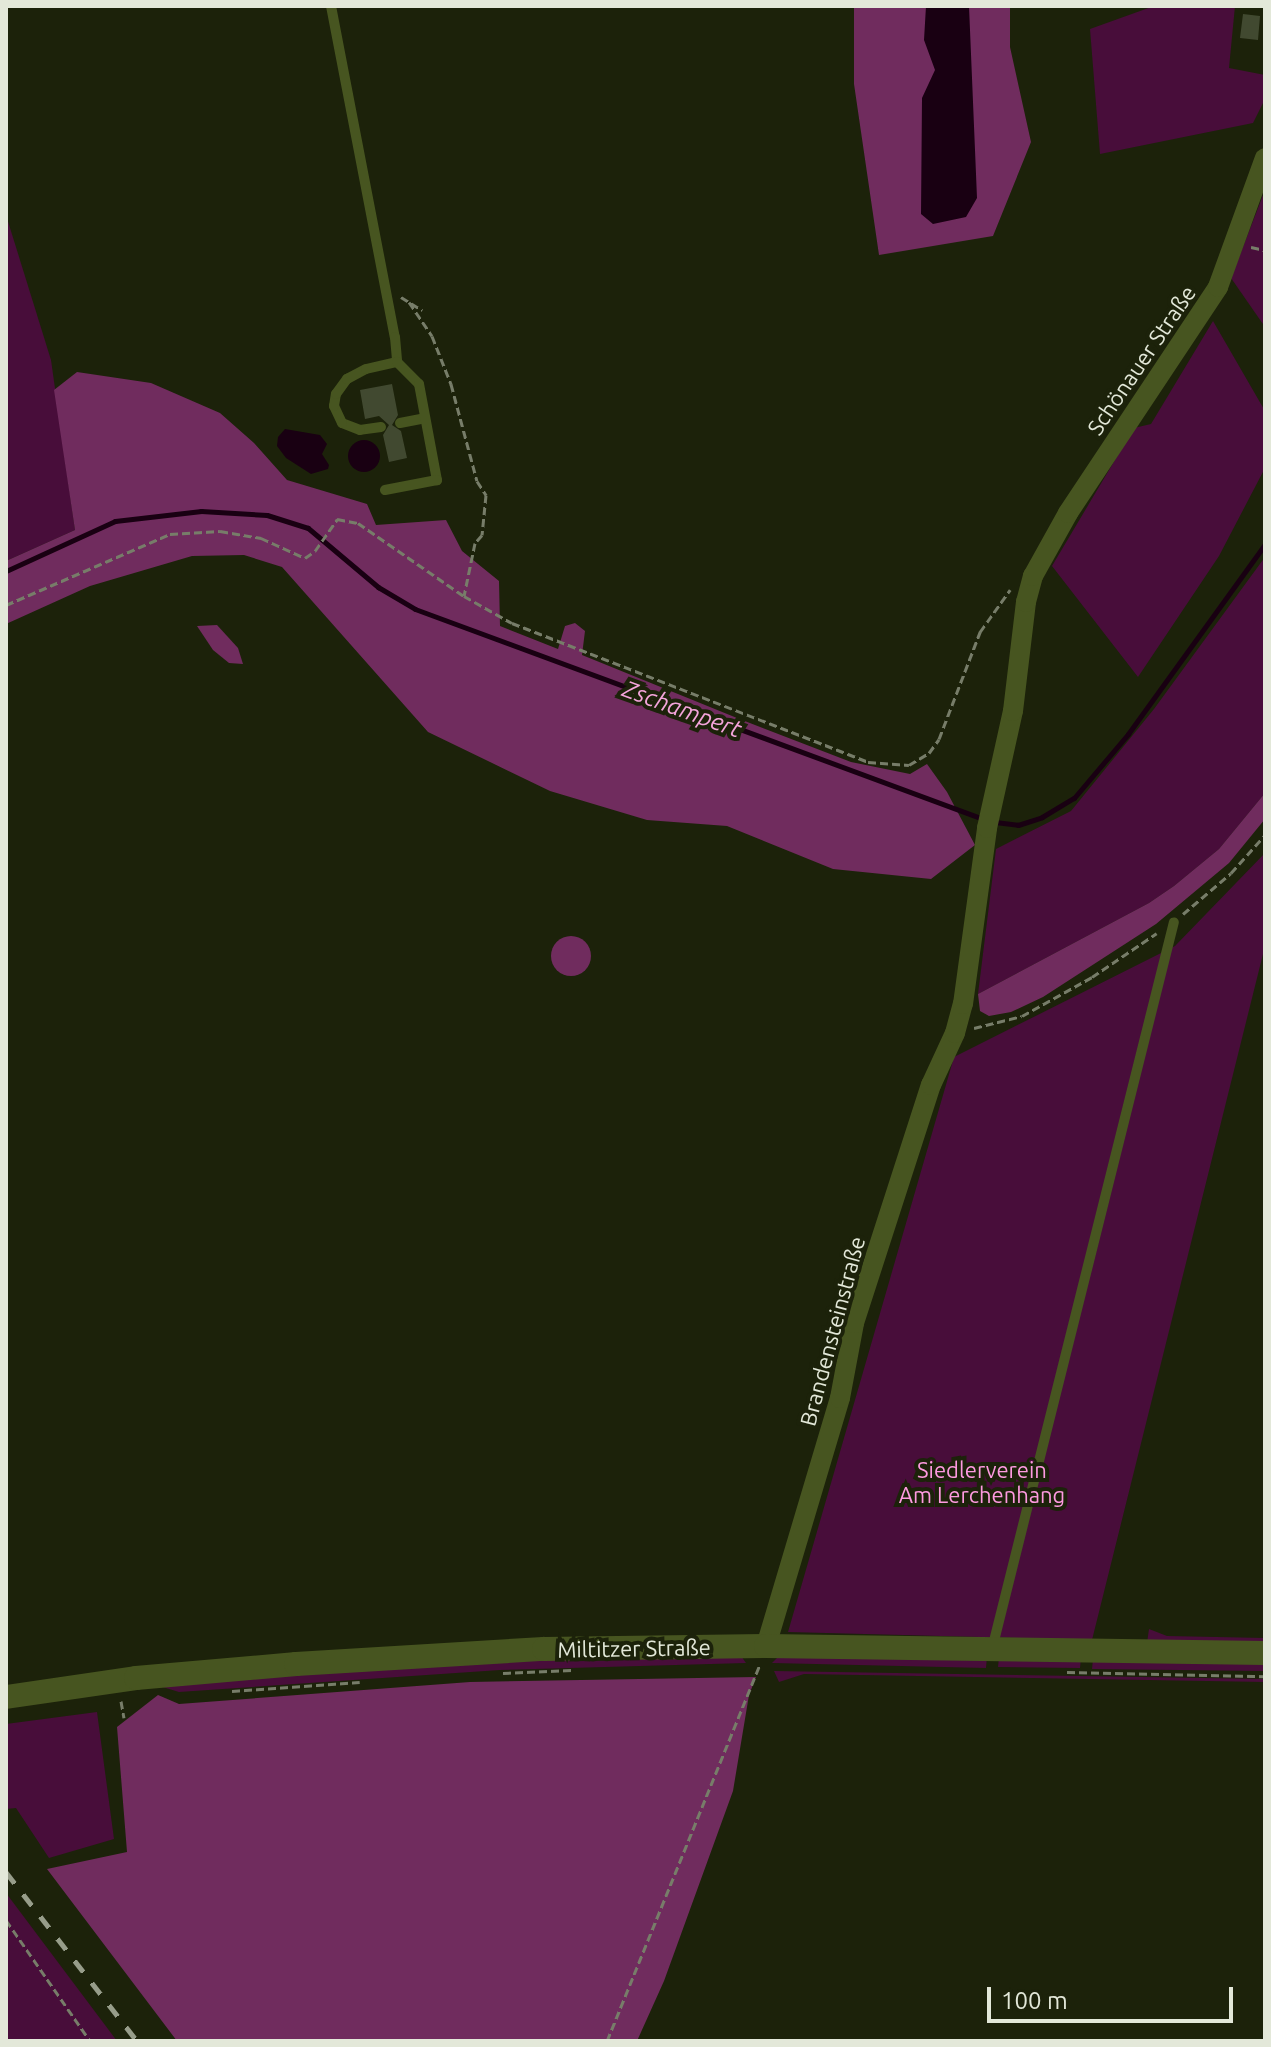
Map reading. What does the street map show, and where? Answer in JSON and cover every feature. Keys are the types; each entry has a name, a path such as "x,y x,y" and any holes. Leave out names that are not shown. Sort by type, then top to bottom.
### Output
{"street":[{"name":"Schönauer Straße","path":"988,820 1013,711 1026,602 1033,576 1068,513 1218,287 1265,158"},
{"name":"Brandensteinstraße","path":"766,1660 840,1398 854,1323 931,1085 955,1033 967,975 988,820"},
{"name":"Miltitzer Straße","path":"6,1697 136,1678 368,1658 571,1648 766,1660 992,1649 1265,1653"}],"lane":[{"path":"331,6 395,337 397,362 419,384 437,480 385,490"},
{"path":"381,427 360,430 342,423 334,406 336,394 347,379 366,369 397,362"},
{"path":"400,423 425,418"},
{"path":"992,1649 1174,922"}],"path":[{"path":"409,302 432,336 451,384 477,481 486,495 482,535 475,543 464,596"},
{"path":"6,605 170,534 220,531 261,538 305,558 315,551 337,519 358,523 464,596 512,623 868,762 909,765 929,753 939,739 980,632 999,601 1015,584 1033,576"},
{"path":"955,1033 1022,1016 1092,977 1174,922 1231,873 1265,835"},
{"path":"745,1666 766,1660"},
{"path":"607,2041 766,1660"},
{"path":"501,1673 581,1670"},
{"path":"1054,1672 1265,1676"},
{"path":"225,1692 364,1682"},
{"path":"6,1920 90,2041"}],"green space":[{"path":"1154,6 1235,6 1229,68 1265,75 1265,99 1253,123 1100,154 1090,29"},
{"path":"1265,190 1265,327 1231,278"},
{"path":"6,215 51,360 75,530 6,561"},
{"path":"1213,321 1265,411 1265,468 1219,556 1138,677 1052,566 1134,428 1151,424"},
{"path":"1265,557 1265,793 1219,849 1174,886 1149,903 978,994 996,849 1071,811 1154,709"},
{"name":"Siedlerverein Am Lerchenhang","path":"1265,853 1265,946 1092,1640 788,1632 954,1057 1175,946"},
{"path":"1149,1629 1167,1636 1265,1638 1265,1645 1147,1643"},
{"path":"741,1656 746,1663 500,1670 179,1692 156,1685 450,1662"},
{"path":"987,1656 986,1668 772,1663 777,1658"},
{"path":"999,1657 1081,1658 1080,1668 998,1667"},
{"path":"1093,1659 1265,1662 1265,1671 1092,1669"},
{"path":"774,1671 1265,1679 1265,1682 804,1674 779,1682"},
{"path":"97,1712 114,1839 49,1858 16,1808 6,1809 6,1724"},
{"path":"6,1893 117,2041 6,2041"}],"shaded area":[{"path":"854,6 1010,6 1010,47 1031,142 993,236 879,255 854,84"},
{"path":"926,6 969,6 977,198 966,217 933,224 921,214 922,98 935,70 924,40"},
{"path":"77,372 151,383 220,413 254,443 287,480 367,504 376,525 446,520 462,551 499,581 500,626 558,649 565,626 575,623 585,631 582,655 737,718 851,762 910,774 927,764 947,792 975,845 931,879 833,869 727,826 647,820 550,791 428,732 282,567 244,555 192,556 90,586 6,624 6,561 75,530 54,390"},
{"path":"285,429 320,435 327,444 322,454 329,465 328,469 311,474 286,458 277,446 278,437"},
{"path":"364,440 375,445 380,456 375,467 364,472 353,467 348,456 353,445"},
{"path":"217,625 238,648 243,664 229,663 213,650 197,626"},
{"path":"1265,793 1265,819 1229,863 1156,924 1043,997 1011,1012 989,1016 980,1011 978,994 1149,903 1174,886 1219,849"},
{"path":"571,936 585,942 591,956 585,970 571,976 557,970 551,956 557,942"},
{"path":"756,1677 749,1695 733,1791 664,1981 637,2041 177,2041 47,1869 127,1852 117,1727 158,1695 179,1704 470,1682"}],"building":[{"path":"1243,14 1260,16 1258,40 1240,38"},
{"path":"392,384 398,415 392,425 401,431 407,458 389,462 383,435 389,425 379,416 365,419 360,390"}],"waterway":[{"name":"Zschampert","path":"6,571 115,521 201,511 267,515 308,528 378,587 415,609 986,820"},
{"name":"Zschampert","path":"995,822 1018,825 1042,817 1074,798 1128,734 1265,544"}],"railway":[{"path":"6,1872 137,2041"}]}
